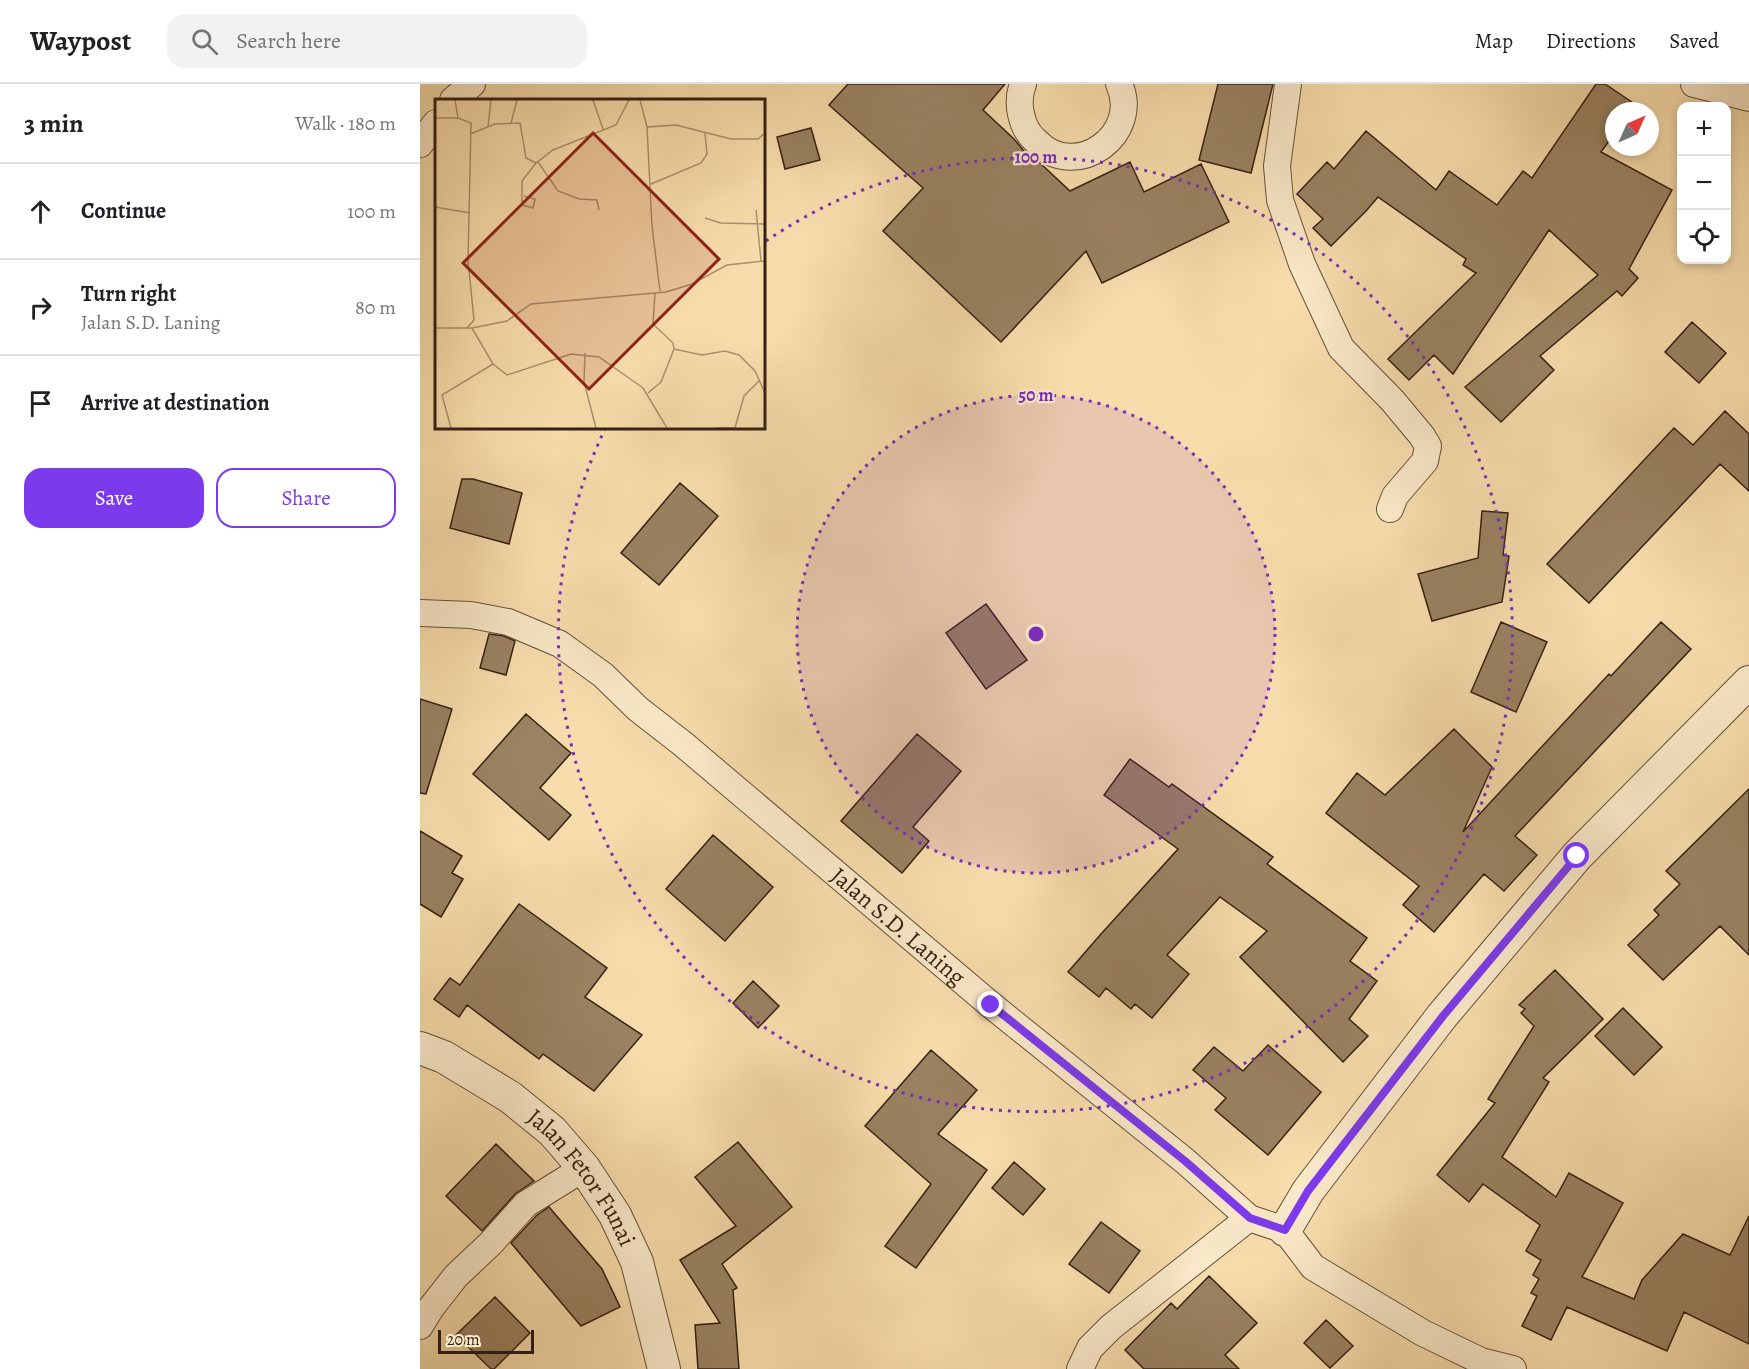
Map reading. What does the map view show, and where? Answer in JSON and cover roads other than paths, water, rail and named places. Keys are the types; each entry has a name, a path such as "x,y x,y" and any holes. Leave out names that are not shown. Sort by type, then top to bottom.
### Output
{"street":[{"path":"454,99 472,84"},
{"path":"1023,84 1019,110 1027,133 1043,149 1061,156 1079,157 1097,151 1112,139 1121,123 1124,105 1119,84"},
{"path":"1288,84 1277,166 1280,201 1302,264 1341,348 1392,400 1428,446 1425,461 1395,496 1390,509"},
{"path":"1694,84 1749,98"},
{"path":"420,144 435,124"},
{"name":"Jalan S.D. Laning","path":"420,613 471,615 508,622 560,644 594,669 638,709 692,751 991,1005 1185,1161 1250,1218 1285,1230"},
{"path":"1513,1369 1481,1361 1423,1333 1313,1267 1285,1230 1308,1191 1435,1026 1569,865 1749,682"},
{"name":"Jalan Fetor Funai","path":"420,1048 444,1058 510,1097 552,1131 584,1168 615,1215 637,1262 664,1369"},
{"path":"420,1326 430,1308 456,1276 491,1243 526,1204 584,1168"},
{"path":"1080,1369 1090,1348 1112,1328 1250,1218"}]}
